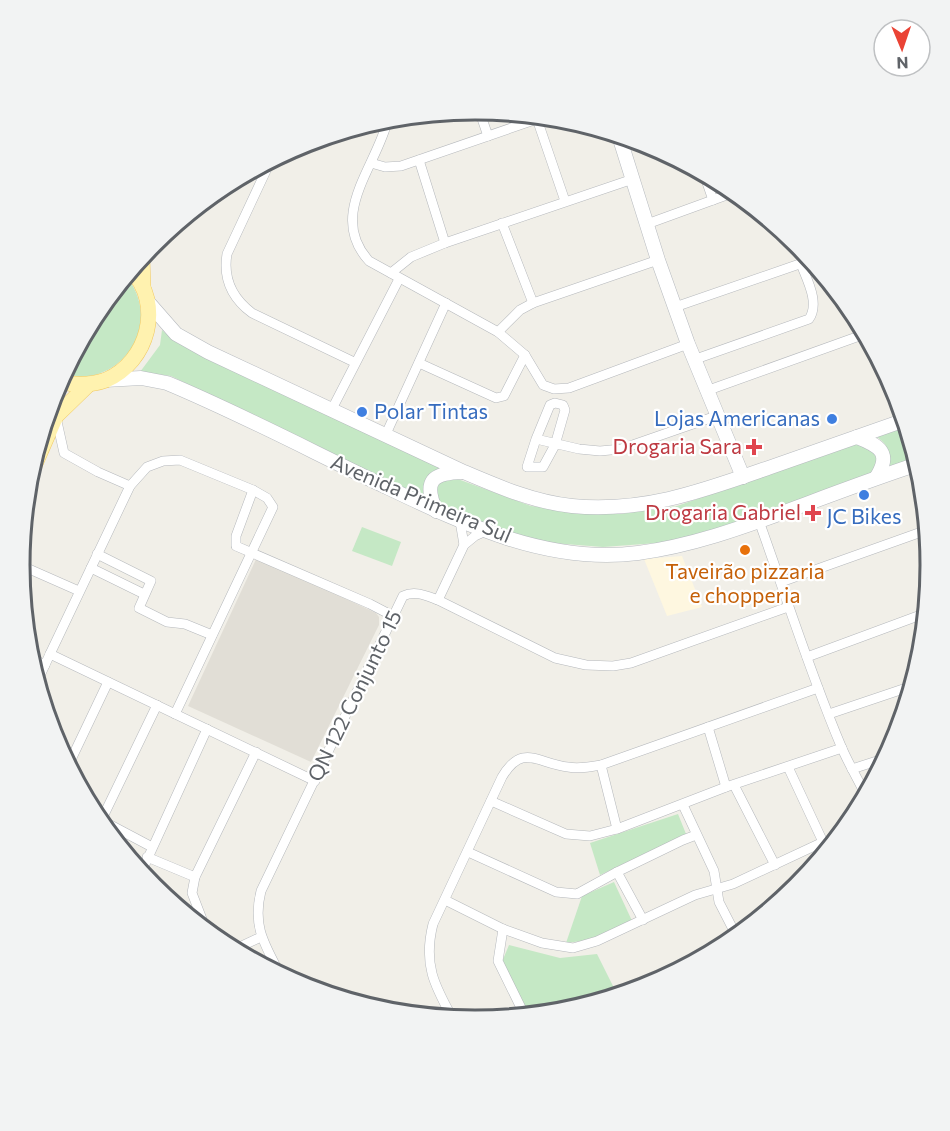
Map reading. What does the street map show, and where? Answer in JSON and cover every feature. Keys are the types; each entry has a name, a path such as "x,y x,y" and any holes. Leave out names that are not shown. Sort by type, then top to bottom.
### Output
{"main road":[{"path":"624,146 658,260 693,360 743,477"},
{"path":"142,270 142,286"},
{"path":"69,384 89,384 105,380 125,367 141,349 147,334 149,318 142,286 136,277"},
{"name":"Avenida Primeira Sul","path":"147,302 176,334 208,352 464,472 503,488 548,502 583,506 627,506 680,498 896,423"},
{"name":"Avenida Primeira Sul","path":"105,380 141,378 167,383 436,511 486,531 550,550 592,555 635,554 672,548 759,521 909,467"},
{"path":"56,416 89,384"},
{"path":"857,437 873,443 882,452 884,464 876,478"},
{"path":"436,511 430,496 432,480 440,474 464,472"}],"street":[{"path":"483,120 488,136"},
{"path":"371,163 378,166 393,166 419,160 525,123"},
{"path":"542,126 565,201"},
{"path":"383,130 353,207 351,223 361,253 369,261 399,279 498,332 525,355 543,386 554,389 569,388 688,344"},
{"path":"419,160 445,243"},
{"path":"265,173 227,254 226,270 232,291 240,304 252,313 354,362"},
{"path":"391,273 411,257 445,243 633,179"},
{"path":"708,186 713,200"},
{"path":"647,224 724,196"},
{"path":"502,223 533,303"},
{"path":"498,332 520,310 533,303 658,260"},
{"path":"675,307 802,263"},
{"path":"693,360 809,319 813,314 807,269"},
{"path":"332,409 354,362 399,279"},
{"path":"386,434 446,303"},
{"path":"706,391 856,337"},
{"path":"419,363 500,398 504,396 525,355"},
{"path":"550,405 563,405 565,410 555,444 543,467 527,467 536,439 550,405"},
{"path":"56,416 64,453 130,486"},
{"path":"536,439 600,451 621,449 716,416"},
{"path":"43,670 130,486 147,466 163,461 180,460 253,490 267,498 273,507 175,714"},
{"path":"253,490 236,536 235,543 239,549 370,604 393,616"},
{"path":"460,520 464,544"},
{"path":"759,521 818,688 842,748 861,786"},
{"path":"438,600 464,544 486,531"},
{"path":"781,582 919,533"},
{"path":"97,554 151,581 139,608 167,622 185,624 212,635"},
{"path":"91,568 144,594"},
{"path":"30,569 79,591"},
{"name":"QN 122 Conjunto 15","path":"274,963 261,937 257,908 261,891 403,596 408,593 418,593 438,600 555,658 571,663 613,666 651,657 788,607"},
{"path":"807,657 917,616"},
{"path":"51,654 315,781"},
{"path":"41,663 45,665"},
{"path":"73,756 108,682"},
{"path":"448,1010 435,987 428,943 433,924 510,763 523,758 534,758 566,767 584,768 601,765 818,688"},
{"path":"829,714 902,689"},
{"path":"105,813 157,705"},
{"path":"708,727 730,786 775,864"},
{"path":"144,864 207,729"},
{"path":"491,801 566,834 590,836 618,829 730,786 842,748"},
{"path":"201,916 192,893 195,877 256,752"},
{"path":"852,769 874,762"},
{"path":"601,765 618,829"},
{"path":"788,767 823,842"},
{"path":"683,805 714,871 716,890 732,929"},
{"path":"118,830 152,847"},
{"path":"468,852 549,889 562,894 577,894 617,872 696,835"},
{"path":"445,900 503,929 542,944 573,948 597,941 695,895 733,884 775,864 818,848"},
{"path":"147,857 195,877"},
{"path":"617,872 643,920"},
{"path":"503,929 498,961 521,1008"},
{"path":"243,945 261,937"}],"shaded area":[{"path":"682,556 702,607 667,616 644,559"},
{"path":"257,557 376,613 379,617 379,625 311,762 188,706"}],"green space":[{"path":"131,284 137,295 141,314 138,332 131,349 119,362 103,372 84,377 73,376 105,318"},
{"path":"162,330 175,341 206,358 445,467 426,501 171,376 140,372 160,345"},
{"path":"898,427 908,463 886,471 888,450 884,443 874,435"},
{"path":"862,441 878,451 878,469 869,474 753,519 671,542 603,547 552,543 514,536 440,505 435,489 443,480 455,478 531,506 620,514 677,506"},
{"path":"362,527 401,542 392,566 352,551"},
{"path":"678,814 686,834 600,875 590,843"},
{"path":"614,882 633,923 597,939 566,943 582,896"},
{"path":"509,945 560,958 597,954 614,988 562,1002 522,1008 501,964"}],"place":[{"name":"Polar Tintas","path":"362,412"},
{"name":"Lojas Americanas","path":"832,419"},
{"name":"Drogaria Sara","path":"754,447"},
{"name":"JC Bikes","path":"864,495"},
{"name":"Drogaria Gabriel","path":"813,513"},
{"name":"Taveirão pizzaria e chopperia","path":"745,550"}]}
